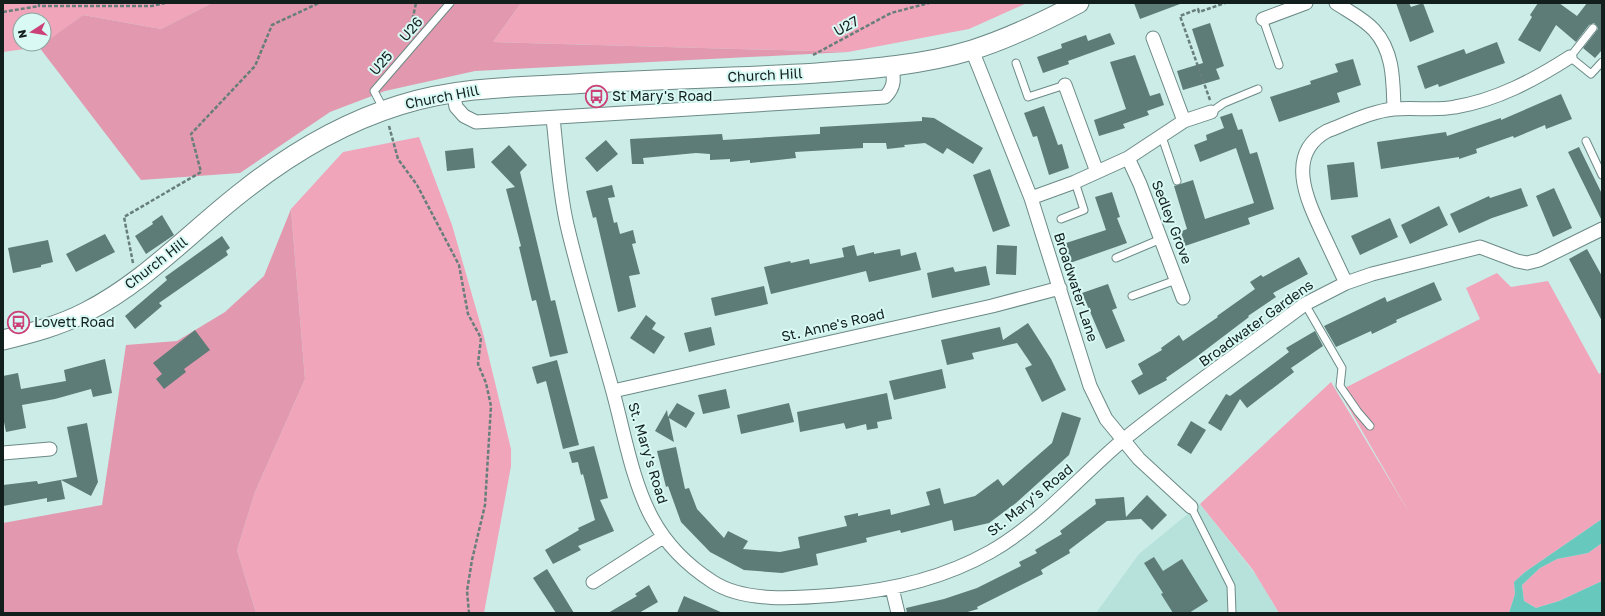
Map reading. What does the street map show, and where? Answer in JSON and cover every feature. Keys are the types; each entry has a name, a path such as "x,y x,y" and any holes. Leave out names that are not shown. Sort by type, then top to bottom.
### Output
{"street":[{"name":"Church Hill","path":"3,340 54,326 85,313 137,279 246,188 285,160 332,133 384,110 453,92 599,82 775,76 892,66 972,50 1018,32 1079,3"},
{"path":"1263,18 1306,3"},
{"path":"1336,3 1373,29 1384,44 1390,59 1393,80 1394,109"},
{"path":"1153,38 1184,121"},
{"name":"Broadwater Lane","path":"972,50 1031,198 1090,386 1106,419 1123,441 1139,459 1190,507"},
{"path":"1346,283 1304,190 1303,163 1307,152 1320,135 1327,131 1394,109 1439,109 1476,102 1519,87 1570,57"},
{"path":"453,92 456,107 464,116 476,122 553,118 885,97 892,90 894,80 892,66"},
{"path":"1065,85 1097,172"},
{"path":"1031,198 1075,182 1128,158 1162,137 1184,121 1213,111"},
{"name":"St. Mary's Road","path":"553,118 561,190 567,224 641,490 651,515 663,536 688,564 715,584 730,591 778,598 811,597 892,588 954,568 990,552 1017,534 1123,441"},
{"name":"Sedley Grove","path":"1128,158 1140,184 1183,298"},
{"name":"Broadwater Gardens","path":"1123,441 1305,304 1346,283 1395,268 1480,247 1517,261 1528,262 1539,260 1602,229"},
{"name":"St. Anne's Road","path":"613,391 984,308 1060,288"},
{"path":"3,453 50,449"},
{"path":"593,582 663,536"},
{"path":"892,588 898,613"}],"lane":[{"name":"U26","path":"406,53 450,3"},
{"path":"1263,18 1279,65"},
{"path":"1593,28 1570,57 1591,74 1602,62"},
{"name":"U25","path":"384,110 374,91 406,53"},
{"path":"1016,62 1028,97 1065,85"},
{"path":"1213,111 1224,103 1258,89"},
{"path":"1162,137 1177,181"},
{"path":"1586,141 1602,175"},
{"path":"1061,219 1084,210 1075,182"},
{"path":"1116,258 1161,239"},
{"path":"1132,296 1176,280"},
{"path":"1305,304 1324,333 1342,368 1340,386 1370,426"},
{"path":"1190,507 1231,586 1232,613"}],"path":[{"path":"3,12 39,4 114,4 152,6 165,3"},
{"path":"137,279 124,217 201,172 191,134 255,66 272,25 319,3"},
{"path":"406,53 416,3"},
{"name":"U27","path":"809,57 891,13 929,3"},
{"path":"1213,111 1180,16 1198,9 1199,12 1225,3"},
{"path":"384,110 398,159 417,185 459,265 468,314 481,338 478,364 486,383 490,406 485,505 466,591 469,613"}],"shaded area":[{"path":"3,3 212,3 161,29 83,15 52,38 52,12 12,12 12,51 3,52"},
{"path":"212,3 521,3 493,42 848,52 475,71 385,91 330,112 240,173 141,180 43,52 52,52 52,38 83,15 161,29"},
{"path":"521,3 1027,3 969,29 848,52 493,42"},
{"path":"419,137 452,225 483,333 511,449 511,466 484,613 256,613 237,550 255,492 305,379 291,209 343,152"},
{"path":"291,209 305,379 255,492 237,550 256,613 3,613 3,523 102,505 126,345 177,341 225,312 264,276"},
{"path":"1497,273 1511,287 1548,281 1599,374 1602,372 1602,519 1525,572 1514,582 1515,594 1509,613 1279,613 1253,570 1200,504 1331,382 1410,514 1339,391 1480,319 1466,288"},
{"path":"1200,504 1256,575 1279,613 1096,613 1139,554"},
{"path":"1602,543 1602,581 1559,601 1536,608 1524,601 1522,585 1540,568 1557,559 1588,553"}],"water":[{"path":"1602,519 1602,543 1588,553 1557,559 1540,568 1522,585 1524,601 1536,608 1559,601 1602,581 1602,613 1509,613 1515,594 1514,582 1525,572"}],"building":[{"path":"1134,3 1180,3 1180,4 1140,19"},
{"path":"1396,3 1409,3 1411,7 1423,3 1434,32 1410,42"},
{"path":"1538,3 1559,3 1577,16 1587,3 1602,3 1602,50 1595,58 1583,48 1598,29 1594,23 1589,25 1576,42 1556,25 1540,52 1518,40 1532,17 1530,15"},
{"path":"1210,23 1224,66 1216,69 1220,79 1183,90 1177,71 1203,63 1192,29"},
{"path":"1110,33 1115,44 1068,61 1069,64 1043,73 1037,57 1062,48 1061,44 1086,35 1088,41"},
{"path":"1497,42 1505,63 1439,87 1438,84 1425,89 1417,66 1464,49 1466,54"},
{"path":"1135,55 1150,96 1160,93 1164,105 1147,111 1149,115 1123,124 1125,128 1099,136 1094,120 1126,109 1110,62"},
{"path":"1353,59 1361,85 1337,93 1340,102 1279,122 1270,97 1311,84 1310,81 1338,72 1335,64"},
{"path":"1561,94 1572,119 1546,129 1545,125 1514,138 1513,136 1476,149 1477,153 1459,159 1459,157 1381,169 1377,142 1446,132 1447,136 1501,118 1501,120"},
{"path":"1044,106 1058,145 1062,144 1069,168 1049,175 1037,136 1033,137 1024,113"},
{"path":"1232,113 1238,130 1242,129 1250,154 1257,152 1274,209 1248,218 1250,224 1182,247 1177,233 1187,229 1174,186 1193,180 1205,219 1254,203 1236,148 1200,162 1194,145 1207,140 1206,135 1224,128 1220,117"},
{"path":"922,117 934,118 983,148 973,164 947,148 943,154 925,143 904,145 905,147 887,149 886,143 863,143 863,148 795,152 796,158 750,163 750,160 730,162 730,159 710,160 710,154 696,153 643,158 644,164 632,164 630,139 722,134 723,140 820,134 820,127 922,121"},
{"path":"606,140 618,154 597,172 585,158"},
{"path":"509,145 527,165 520,172 551,301 555,300 568,353 550,357 536,300 532,301 519,247 521,246 506,189 515,187 491,162"},
{"path":"1579,147 1602,194 1602,221 1568,152"},
{"path":"473,148 475,168 447,171 445,151"},
{"path":"1354,162 1358,197 1331,200 1327,165"},
{"path":"990,169 1010,226 993,232 973,175"},
{"path":"612,185 615,197 608,198 614,223 617,222 620,234 633,230 636,243 632,244 640,274 629,276 636,307 618,312 596,217 593,218 586,191"},
{"path":"1521,188 1528,206 1492,218 1459,233 1450,214 1489,196 1490,198"},
{"path":"1554,188 1572,228 1553,237 1536,196"},
{"path":"1112,192 1120,217 1117,218 1127,243 1070,263 1063,244 1106,230 1095,197"},
{"path":"1439,206 1448,225 1410,244 1401,225"},
{"path":"162,215 174,235 146,254 135,236 153,224 152,222"},
{"path":"1390,218 1398,237 1360,255 1351,236"},
{"path":"105,234 115,252 76,272 66,254"},
{"path":"222,236 230,248 226,251 228,255 159,303 162,306 135,329 125,316 167,280 165,277"},
{"path":"48,240 53,262 41,265 41,267 13,273 8,248"},
{"path":"854,245 857,256 874,252 874,254 900,249 901,256 916,252 921,270 869,282 866,271 771,294 764,267 790,261 791,263 809,259 810,264 844,257 842,248"},
{"path":"997,245 1017,246 1016,275 996,274"},
{"path":"1587,249 1602,276 1602,321 1569,259"},
{"path":"1299,257 1308,274 1273,293 1276,297 1248,316 1249,317 1195,358 1166,378 1167,380 1139,395 1131,381 1143,374 1138,364 1162,350 1161,348 1179,335 1183,341 1218,317 1217,316 1255,289 1250,282 1261,275 1263,277"},
{"path":"986,266 990,285 932,298 927,273 953,267 955,272"},
{"path":"1434,282 1442,300 1396,320 1397,322 1372,334 1371,331 1336,347 1324,326 1385,297 1387,302"},
{"path":"1108,284 1117,308 1112,310 1125,341 1106,349 1082,293"},
{"path":"764,286 768,304 715,316 711,298"},
{"path":"646,315 656,323 652,329 665,337 654,354 630,338"},
{"path":"1028,323 1051,359 1066,390 1042,402 1025,368 1032,365 1017,343 972,353 974,359 947,365 941,340 1000,327 1003,340"},
{"path":"711,327 715,345 689,352 684,333"},
{"path":"195,330 210,350 184,369 186,372 164,389 156,379 162,374 153,363"},
{"path":"1315,331 1323,346 1291,368 1294,372 1247,408 1240,399 1221,431 1208,423 1226,394 1230,396 1289,352 1286,348"},
{"path":"105,359 112,393 93,397 91,389 55,399 22,405 26,428 6,432 3,417 3,376 18,373 21,389 66,381 64,370"},
{"path":"557,360 579,445 563,449 546,381 537,384 532,367"},
{"path":"942,369 946,388 894,400 889,381"},
{"path":"726,389 730,408 703,414 698,395"},
{"path":"887,393 892,419 877,422 878,428 867,430 866,424 846,429 844,423 800,432 797,412"},
{"path":"677,403 695,413 686,428 669,418 674,442 655,431 667,410 668,417"},
{"path":"789,403 794,422 741,434 737,415"},
{"path":"1062,412 1081,418 1069,455 1016,503 989,523 954,531 952,520 901,533 900,530 866,538 867,542 816,554 818,565 782,573 744,570 710,552 681,522 668,486 666,487 657,451 676,447 685,489 689,488 697,509 724,538 728,531 748,541 743,549 780,552 800,548 798,537 847,526 844,516 858,513 858,516 890,509 891,515 930,505 926,492 940,488 944,504 975,496 998,479 1003,486 1052,443"},
{"path":"1191,421 1206,430 1191,454 1177,445"},
{"path":"87,423 98,482 91,496 61,480 65,499 47,502 47,498 3,506 3,485 37,481 38,484 77,477 67,427"},
{"path":"594,446 608,498 600,500 614,531 578,546 581,550 553,564 545,550 579,530 578,528 595,520 583,474 581,475 578,462 572,463 569,452"},
{"path":"1147,495 1167,515 1152,530 1141,519 1107,521 1069,550 1070,553 1041,570 1043,574 977,607 978,609 964,613 907,613 906,608 944,599 977,588 1021,566 1019,562 1037,553 1035,550 1062,534 1060,531 1096,504 1095,499 1124,497 1126,517"},
{"path":"1154,557 1163,571 1182,559 1208,601 1189,613 1173,613 1161,594 1163,593 1144,563"},
{"path":"547,569 574,613 556,613 533,578"},
{"path":"649,585 658,602 639,613 608,613 637,596 635,594"},
{"path":"684,596 723,613 677,613"}],"place":[{"name":"St Mary's Road","path":"596,96"},
{"name":"Lovett Road","path":"19,322"}]}
